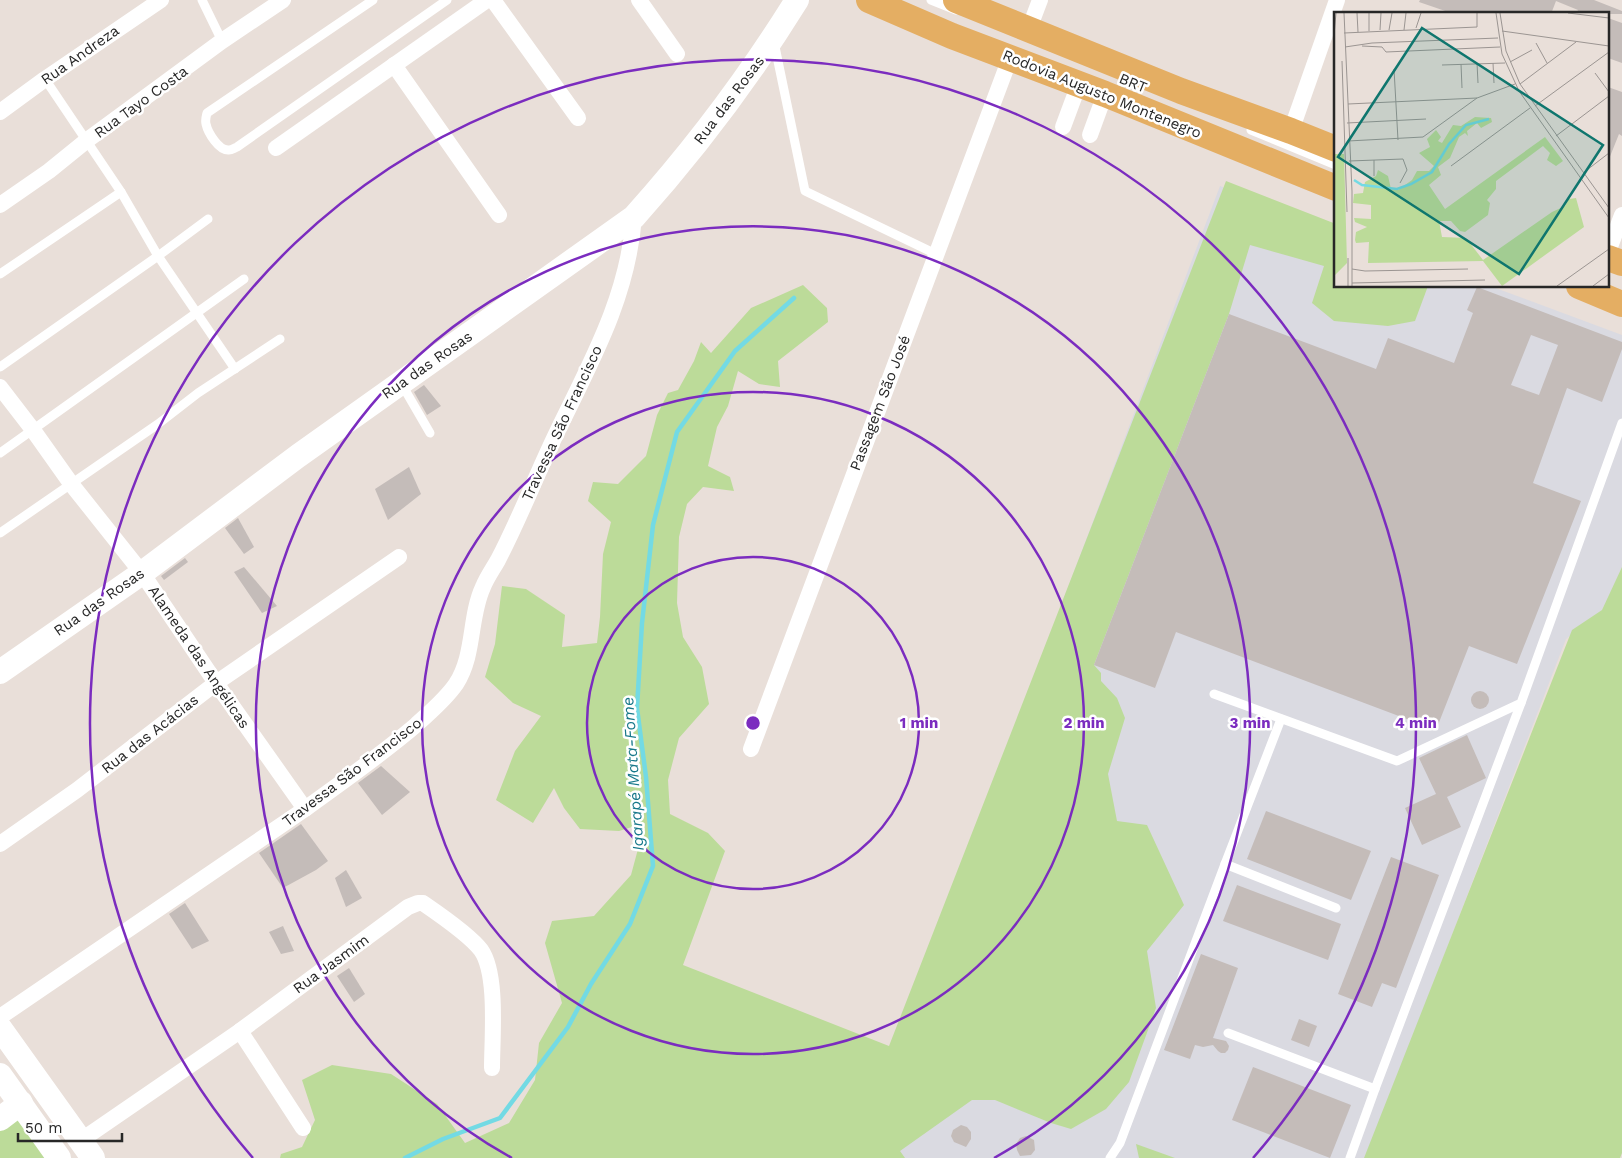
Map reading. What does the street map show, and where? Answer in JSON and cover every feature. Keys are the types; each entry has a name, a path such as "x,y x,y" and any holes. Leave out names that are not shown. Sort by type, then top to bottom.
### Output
{"main road":[{"name":"Rodovia Augusto Montenegro","path":"869,0 952,36 1105,94 1334,187"},
{"path":"964,8 1029,29 1181,91 1334,148"},
{"path":"1610,259 1622,263"},
{"path":"1584,288 1622,304"}],"street":[{"name":"Rua Andreza","path":"0,112 161,0"},
{"name":"Rua Tayo Costa","path":"0,205 49,171 86,141 222,41 283,0"},
{"path":"276,148 486,0"},
{"path":"493,0 578,118"},
{"path":"639,0 677,54"},
{"name":"Rua das Rosas","path":"0,672 142,573 298,456 634,218 721,113 773,39 797,0"},
{"path":"1029,29 1040,0"},
{"path":"1291,131 1337,0"},
{"name":"Passagem São José","path":"750,749 1010,58"},
{"path":"394,65 499,214"},
{"path":"1063,127 1079,84"},
{"path":"1090,135 1105,94"},
{"path":"1610,247 1622,215"},
{"name":"Travessa São Francisco","path":"0,1017 305,809 396,742 438,705 456,684 465,667 482,588 498,560 608,325 630,252 634,218"},
{"name":"Alameda das Angélicas","path":"0,388 72,485 142,573 216,683 305,809"},
{"name":"Rua das Acácias","path":"0,844 77,790 216,683 399,557"},
{"name":"Rua Jasmim","path":"87,1149 240,1031 408,907 418,902 423,903 472,941 485,957 492,986 492,1068"},
{"path":"0,1028 87,1149"},
{"path":"240,1031 303,1128"},
{"path":"0,1075 59,1158"},
{"path":"0,1118 20,1104"}],"lane":[{"path":"202,0 222,41"},
{"path":"373,0 207,112 206,127 217,144 229,150 237,147 446,0"},
{"path":"931,0 964,8"},
{"path":"773,39 805,191 936,254"},
{"path":"45,79 121,192 158,256 235,369"},
{"path":"1242,126 1334,164"},
{"path":"0,274 121,192"},
{"path":"0,367 208,219"},
{"path":"0,453 244,280"},
{"path":"0,533 72,485 198,393 280,339"},
{"path":"401,383 430,433"},
{"path":"1350,1158 1521,703 1622,423"},
{"path":"1214,694 1397,761 1521,703"},
{"path":"1110,1158 1120,1143 1281,719"},
{"path":"1225,864 1336,908"},
{"path":"1228,1033 1375,1089"}],"shaded area":[{"path":"1220,186 1334,228 1334,288 1495,288 1622,335 1622,590 1620,596 1566,639 1366,1158 898,1158 891,1055"}],"green space":[{"path":"1226,181 1334,223 1334,288 1427,288 1415,321 1388,326 1334,321 1312,303 1324,266 1250,245 1229,314 1094,665 1101,673 1101,681 1117,698 1125,718 1108,774 1117,821 1147,825 1184,905 1147,951 1156,1008 1129,1082 1106,1109 1071,1129 1051,1123 995,1100 972,1100 900,1151 905,1158 280,1158 281,1154 302,1147 315,1120 302,1080 332,1065 391,1074 437,1104 465,1143 509,1123 535,1080 539,1043 562,1003 545,943 552,921 594,916 631,875 645,823 619,831 580,829 564,808 554,788 533,823 496,800 515,751 541,716 513,703 485,677 495,644 502,586 526,589 565,615 562,647 597,643 603,554 611,522 588,501 593,482 618,484 646,456 657,415 668,393 678,390 694,361 701,342 711,353 751,308 803,285 827,308 828,322 778,361 780,387 759,384 738,371 728,406 717,427 708,466 730,477 734,491 703,487 687,504 679,537 677,603 683,637 702,667 709,704 679,738 668,780 670,814 708,833 725,851 683,965 889,1046"},
{"path":"1622,567 1622,1153 1620,1158 1364,1158 1572,630 1602,610"},
{"path":"23,1112 55,1158 0,1158 0,1129"},
{"path":"1136,1144 1175,1158 1139,1158"}],"building":[{"path":"1420,0 1594,0 1622,11 1622,14 1577,12 1578,10 1556,1 1552,12 1448,12 1419,2"},
{"path":"1610,19 1622,23 1622,63 1610,59"},
{"path":"1610,88 1622,92 1622,136 1619,134 1610,156"},
{"path":"1477,288 1480,288 1622,342 1622,349 1602,402 1567,388 1533,483 1581,501 1517,664 1469,646 1436,730 1176,632 1155,688 1094,665 1229,314 1376,369 1388,338 1454,363 1473,313 1467,310","holes":["1531,335 1558,345 1539,395 1511,385"]},
{"path":"424,385 441,406 427,415 414,392"},
{"path":"409,467 421,494 388,520 375,489"},
{"path":"238,518 254,547 244,554 225,528"},
{"path":"185,558 188,562 164,580 161,576"},
{"path":"244,567 277,606 262,613 234,572"},
{"path":"1480,691 1486,694 1489,700 1486,706 1480,709 1474,706 1471,700 1474,694"},
{"path":"1467,735 1486,778 1447,797 1461,827 1422,845 1405,808 1436,794 1419,758"},
{"path":"381,766 410,792 382,815 358,783"},
{"path":"1266,811 1371,851 1351,900 1247,859"},
{"path":"301,824 328,861 316,870 283,888 259,853"},
{"path":"1391,857 1439,875 1396,988 1382,983 1372,1007 1338,994"},
{"path":"346,870 362,898 346,907 335,878"},
{"path":"1237,885 1341,924 1328,960 1223,921"},
{"path":"185,903 209,941 192,949 169,914"},
{"path":"283,926 294,951 281,954 269,932"},
{"path":"1201,954 1238,968 1213,1038 1226,1041 1229,1046 1228,1050 1225,1053 1221,1053 1213,1045 1203,1047 1195,1045 1190,1059 1164,1050"},
{"path":"349,968 365,994 354,1002 337,976"},
{"path":"1299,1019 1317,1026 1309,1047 1291,1040"},
{"path":"1253,1067 1351,1105 1330,1158 1232,1120"},
{"path":"961,1125 967,1127 971,1132 971,1139 966,1147 954,1142 951,1136 953,1130"},
{"path":"1026,1136 1034,1140 1035,1150 1031,1155 1020,1156 1016,1144 1020,1138"}],"waterway":[{"name":"Igarapé Mata-Fome","path":"405,1158 443,1139 500,1118 568,1027 591,984 630,924 653,866 646,777 637,708 642,623 653,525 677,432 735,351 794,298"}]}
